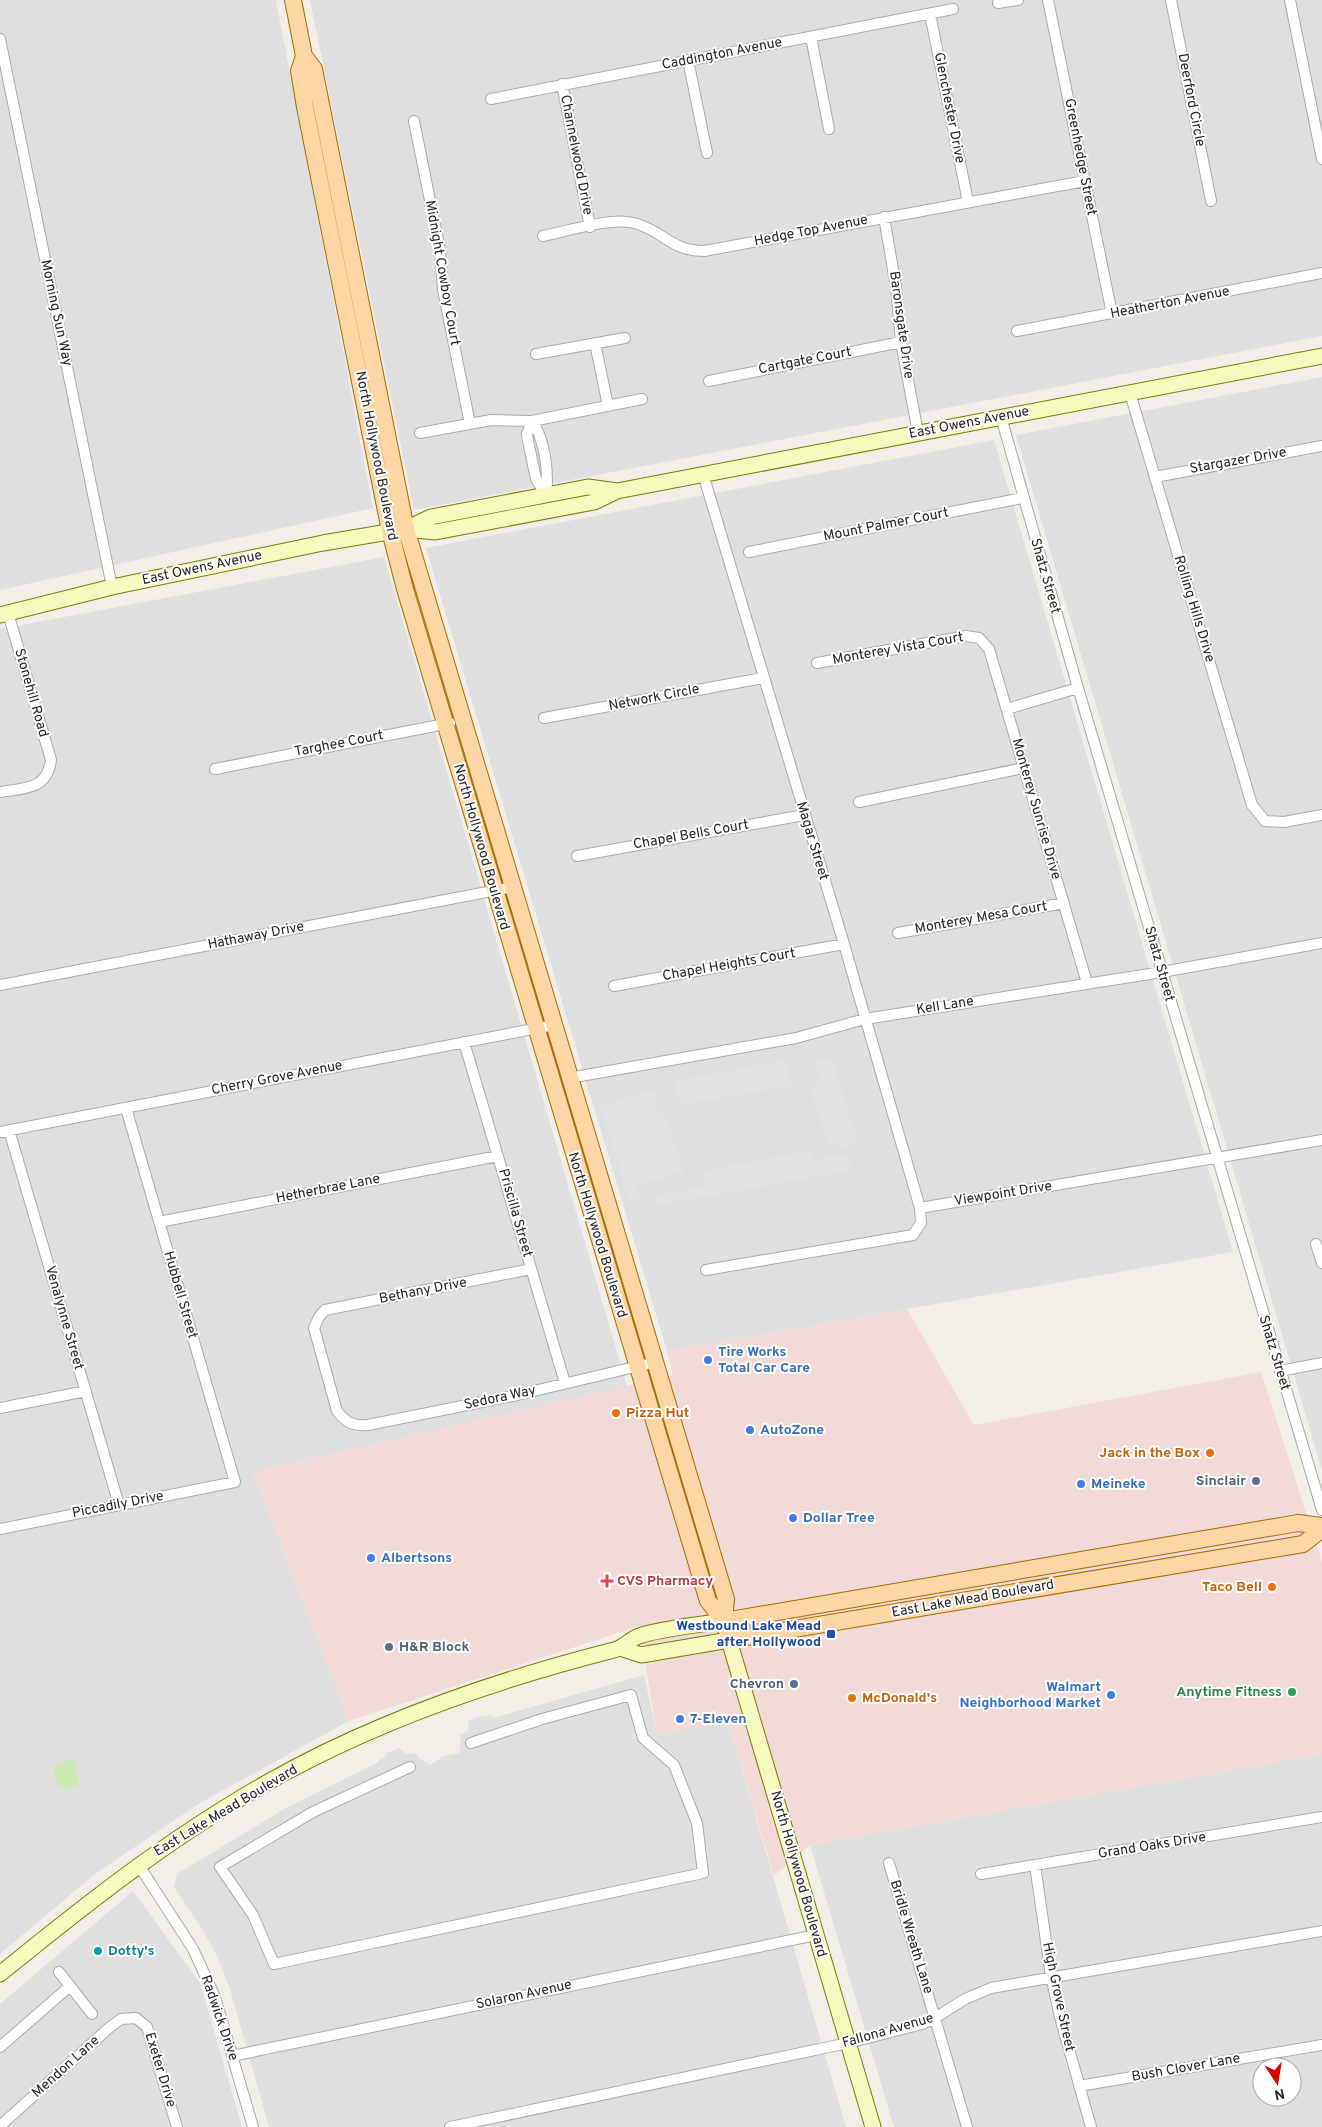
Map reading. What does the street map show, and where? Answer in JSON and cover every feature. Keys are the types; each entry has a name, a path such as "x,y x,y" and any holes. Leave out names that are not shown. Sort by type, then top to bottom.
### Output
{"main road":[{"name":"North Hollywood Boulevard","path":"293,0 304,56 299,72 305,107 398,530 405,589 708,1604 724,1621"},
{"name":"East Owens Avenue","path":"398,530 434,532 594,502 616,491 1322,356"},
{"name":"East Owens Avenue","path":"4,614 112,587 398,530 432,516 588,487 616,491"},
{"name":"North Hollywood Boulevard","path":"398,530 463,720 690,1476 726,1599 724,1621 729,1640 873,2127"},
{"path":"672,1482 690,1476"},
{"name":"East Lake Mead Boulevard","path":"0,1974 138,1864 271,1780 365,1734 481,1688 620,1648 637,1636 1298,1523 1322,1528"},
{"name":"East Lake Mead Boulevard","path":"620,1648 641,1655 1303,1544 1322,1528"},
{"path":"1054,1586 1060,1576 1091,1566 1094,1558"},
{"path":"911,1610 928,1596 982,1585 991,1576"}],"street":[{"path":"998,3 1018,0"},
{"name":"Greenhedge Street","path":"1048,0 1112,314"},
{"name":"Deerford Circle","path":"1171,0 1211,201"},
{"path":"1290,0 1322,159"},
{"name":"Caddington Avenue","path":"491,98 953,9"},
{"name":"Glenchester Drive","path":"930,14 968,202"},
{"path":"811,37 830,129"},
{"name":"Morning Sun Way","path":"0,39 112,587"},
{"path":"688,60 706,153"},
{"name":"Channelwood Drive","path":"562,84 590,226"},
{"name":"Midnight Cowboy Court","path":"414,121 440,250 443,290 470,424"},
{"name":"Hedge Top Avenue","path":"544,236 617,222 634,223 650,229 677,246 693,251 704,251 1085,181"},
{"name":"Baronsgate Drive","path":"884,218 896,287 901,342 918,433"},
{"name":"Heatherton Avenue","path":"1017,332 1322,273"},
{"path":"536,354 625,338"},
{"name":"Cartgate Court","path":"709,381 901,342"},
{"path":"595,343 608,406"},
{"name":"Rolling Hills Drive","path":"1130,393 1252,805 1265,820 1284,822 1322,815"},
{"path":"420,433 492,420 532,421 642,400"},
{"name":"Shatz Street","path":"1001,418 1022,498 1322,1510"},
{"path":"532,421 539,432 548,477 546,495"},
{"name":"Stargazer Drive","path":"1155,477 1322,446"},
{"name":"Magar Street","path":"703,474 844,944 920,1208"},
{"name":"Mount Palmer Court","path":"749,552 1022,498"},
{"name":"Stonehill Road","path":"0,792 32,786 42,782 49,772 50,760 4,614"},
{"name":"Monterey Vista Court","path":"817,663 966,636 979,638"},
{"name":"Monterey Sunrise Drive","path":"979,638 989,649 1087,983"},
{"name":"Network Circle","path":"544,718 763,678"},
{"path":"1006,709 1078,688"},
{"name":"Targhee Court","path":"215,769 463,720"},
{"path":"859,802 1024,768"},
{"name":"Chapel Bells Court","path":"577,856 804,815"},
{"name":"Hathaway Drive","path":"0,985 512,887"},
{"name":"Monterey Mesa Court","path":"898,933 1064,903"},
{"name":"Kell Lane","path":"569,1078 796,1038 865,1019 1162,972 1322,943"},
{"name":"Chapel Heights Court","path":"614,986 844,944"},
{"name":"Cherry Grove Avenue","path":"5,1131 554,1025"},
{"name":"Priscilla Street","path":"464,1042 565,1384"},
{"name":"Hubbell Street","path":"126,1108 235,1482"},
{"name":"Venalynne Street","path":"5,1131 119,1505"},
{"name":"Viewpoint Drive","path":"920,1208 1322,1140"},
{"name":"Hetherbrae Lane","path":"159,1222 498,1156"},
{"path":"706,1270 912,1235 921,1223 920,1208"},
{"path":"1316,1244 1322,1263"},
{"name":"Bethany Drive","path":"344,1420 337,1411 314,1328 319,1317 326,1310 531,1269"},
{"name":"Sedora Way","path":"344,1420 355,1426 368,1425 517,1395 656,1362"},
{"path":"1280,1371 1322,1363"},
{"path":"0,1408 86,1392"},
{"name":"Piccadily Drive","path":"0,1529 235,1482"},
{"path":"410,1768 313,1812 220,1867 253,1916 274,1964 703,1873 697,1824 674,1765 642,1738 631,1695 542,1719 471,1742"},
{"name":"Grand Oaks Drive","path":"981,1874 1322,1817"},
{"name":"Bridle Wreath Lane","path":"889,1863 968,2127"},
{"name":"Radwick Drive","path":"138,1864 193,1948 214,1997 253,2127"},
{"name":"High Grove Street","path":"1035,1865 1060,2017 1091,2127"},
{"name":"Fallona Avenue","path":"450,2127 848,2043 922,2024 965,1999 991,1988 1322,1931"},
{"name":"Solaron Avenue","path":"232,2056 816,1935"},
{"path":"59,1972 92,2014"},
{"path":"0,2047 70,1986"},
{"name":"Mendon Lane","path":"0,2126 110,2027 121,2019 136,2018"},
{"name":"Exeter Drive","path":"136,2018 147,2027 177,2127"},
{"name":"Bush Clover Lane","path":"1079,2086 1322,2045"}],"shaded area":[{"path":"0,0 276,0 373,508 0,590"},
{"path":"310,0 1322,0 1322,336 414,510"},
{"path":"1322,377 1322,1470 1016,435"},
{"path":"994,440 1233,1252 667,1351 426,548"},
{"path":"384,557 627,1386 253,1472 349,1721 200,1803 95,1874 0,1954 0,629"},
{"path":"832,1059 858,1143 839,1149 837,1144 828,1146 810,1086 820,1083 813,1062"},
{"path":"786,1060 791,1085 680,1106 675,1081"},
{"path":"653,1090 657,1103 654,1107 654,1112 664,1111 684,1173 664,1176 664,1178 636,1184 639,1197 629,1199 600,1106"},
{"path":"812,1150 815,1159 848,1154 851,1171 657,1205 655,1195 705,1187 702,1171"},
{"path":"907,1309 974,1425 1261,1372 1322,1562 1322,1754 810,1845 774,1876 728,1722 657,1734 639,1626 349,1721 253,1472 673,1375 667,1351"},
{"path":"644,1675 657,1734 728,1722 846,2127 269,2127 230,1989 217,1956 202,1929 174,1887 177,1874 286,1808 379,1762 379,1760 385,1757 385,1754 399,1748 407,1754 416,1753 419,1758 430,1765 444,1756 459,1753 461,1740 459,1735 468,1731 468,1721 484,1715 485,1717 492,1715 493,1718"},
{"path":"1322,1754 1322,2127 894,2127 810,1845"},
{"path":"133,1891 200,1983 242,2127 0,2127 0,2004"}],"green space":[{"path":"67,1760 75,1761 79,1785 63,1788 59,1786 55,1779 55,1766"}],"place":[{"name":"Tire Works Total Car Care","path":"708,1360"},
{"name":"Pizza Hut","path":"616,1413"},
{"name":"AutoZone","path":"750,1430"},
{"name":"Jack in the Box","path":"1210,1453"},
{"name":"Sinclair","path":"1256,1481"},
{"name":"Meineke","path":"1081,1484"},
{"name":"Dollar Tree","path":"793,1518"},
{"name":"Albertsons","path":"371,1558"},
{"name":"CVS Pharmacy","path":"607,1581"},
{"name":"Taco Bell","path":"1272,1587"},
{"name":"Westbound Lake Mead after Hollywood","path":"831,1634"},
{"name":"H&R Block","path":"389,1647"},
{"name":"Chevron","path":"794,1684"},
{"name":"Anytime Fitness","path":"1292,1692"},
{"name":"Walmart Neighborhood Market","path":"1111,1695"},
{"name":"McDonald's","path":"852,1698"},
{"name":"7-Eleven","path":"680,1719"},
{"name":"Dotty's","path":"98,1951"}]}
